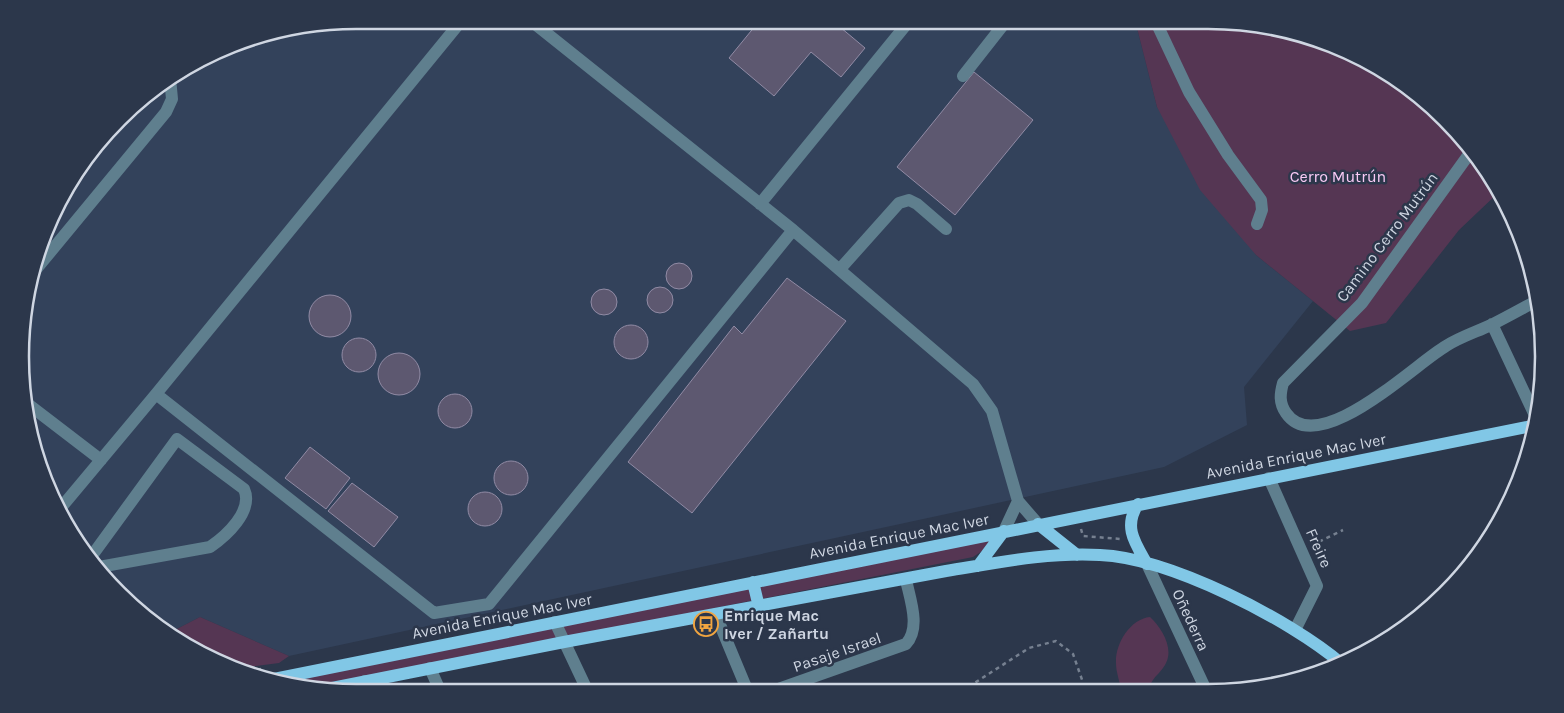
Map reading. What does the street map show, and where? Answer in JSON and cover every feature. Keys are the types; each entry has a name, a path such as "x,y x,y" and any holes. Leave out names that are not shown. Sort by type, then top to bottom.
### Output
{"main road":[{"name":"Avenida Enrique Mac Iver","path":"286,676 1528,425"},
{"path":"1138,504 1132,517 1131,532 1147,564"},
{"path":"1038,524 1077,555"},
{"path":"978,566 1004,531"},
{"path":"374,684 430,668 716,614 1006,561 1077,555 1124,557 1206,585 1295,630 1322,647 1335,658"},
{"path":"753,582 759,607"}],"street":[{"path":"64,504 455,29"},
{"path":"541,29 793,230 974,384 992,411 1018,501 1038,524"},
{"path":"760,204 903,29"},
{"path":"963,76 1001,29"},
{"path":"1160,29 1189,92 1228,155 1261,200 1262,210 1257,224"},
{"path":"43,261 166,112 172,98 171,86"},
{"name":"Camino Cerro Mutrún","path":"1467,156 1362,303 1283,383 1280,396 1283,408 1292,419 1305,425 1345,417 1371,401 1446,346 1492,324"},
{"path":"840,270 899,203 909,200 917,204 946,229"},
{"path":"156,394 434,613 489,604 793,230"},
{"path":"1531,304 1492,324 1531,409"},
{"path":"33,408 101,460"},
{"path":"94,553 177,440 244,489 247,498 246,509 223,537 210,546 104,565"},
{"name":"Freire","path":"1269,478 1302,550 1316,586 1295,630"},
{"path":"1004,531 1018,501"},
{"name":"Oñederra","path":"1147,564 1203,684"},
{"name":"Pasaje Israel","path":"793,684 906,644 913,635 914,625 906,580"},
{"path":"716,614 745,684"},
{"path":"555,622 584,684"},
{"path":"430,668 437,684"}],"path":[{"path":"1302,550 1342,530"},
{"path":"973,684 1029,648 1056,641 1073,654 1084,684"}],"shaded area":[{"path":"335,29 1137,29 1157,107 1256,255 1313,301 1244,387 1247,425 1164,467 289,656 200,617 174,629 140,603 110,573 84,539 54,482 40,441 29,378 29,335 40,272 54,231 84,174 110,140 140,110 174,84 231,54 272,40"}],"green space":[{"name":"Cerro Mutrún","path":"1137,29 1229,29 1292,40 1313,46 1352,63 1390,84 1407,96 1454,140 1480,174 1493,197 1459,230 1386,323 1350,331 1256,255 1200,190 1157,107"},
{"path":"992,540 988,547 973,557 332,684 293,678"},
{"path":"200,617 289,656 279,663 250,667 212,650 175,630"},
{"path":"1150,617 1162,632 1168,651 1166,663 1151,684 1120,684 1116,667 1118,648 1130,627"}],"building":[{"path":"753,29 842,29 865,48 841,77 811,52 774,96 729,58"},
{"path":"974,72 1033,120 955,215 897,167"},
{"path":"679,263 688,267 692,276 688,285 679,289 670,285 666,276 670,267"},
{"path":"787,278 846,321 692,513 628,462 734,326 742,334"},
{"path":"660,287 669,291 673,300 669,309 660,313 651,309 647,300 651,291"},
{"path":"604,289 613,293 617,302 613,311 604,315 595,311 591,302 595,293"},
{"path":"334,295 342,298 348,304 351,316 348,328 342,334 326,337 318,334 312,328 309,312 312,304 318,298"},
{"path":"631,325 643,330 648,342 643,354 631,359 619,354 614,342 619,330"},
{"path":"359,338 371,343 376,355 371,367 359,372 347,367 342,355 347,343"},
{"path":"403,353 411,356 417,362 420,374 417,386 411,392 395,395 387,392 381,386 378,370 381,362 387,356"},
{"path":"455,394 467,399 472,411 467,423 455,428 443,423 438,411 443,399"},
{"path":"310,447 350,478 326,509 285,478"},
{"path":"511,461 523,466 528,478 523,490 511,495 499,490 494,478 499,466"},
{"path":"352,483 398,517 374,547 328,511"},
{"path":"485,492 497,497 502,509 497,521 485,526 473,521 468,509 473,497"}],"place":[{"name":"Enrique Mac Iver / Zañartu","path":"706,624"}]}
